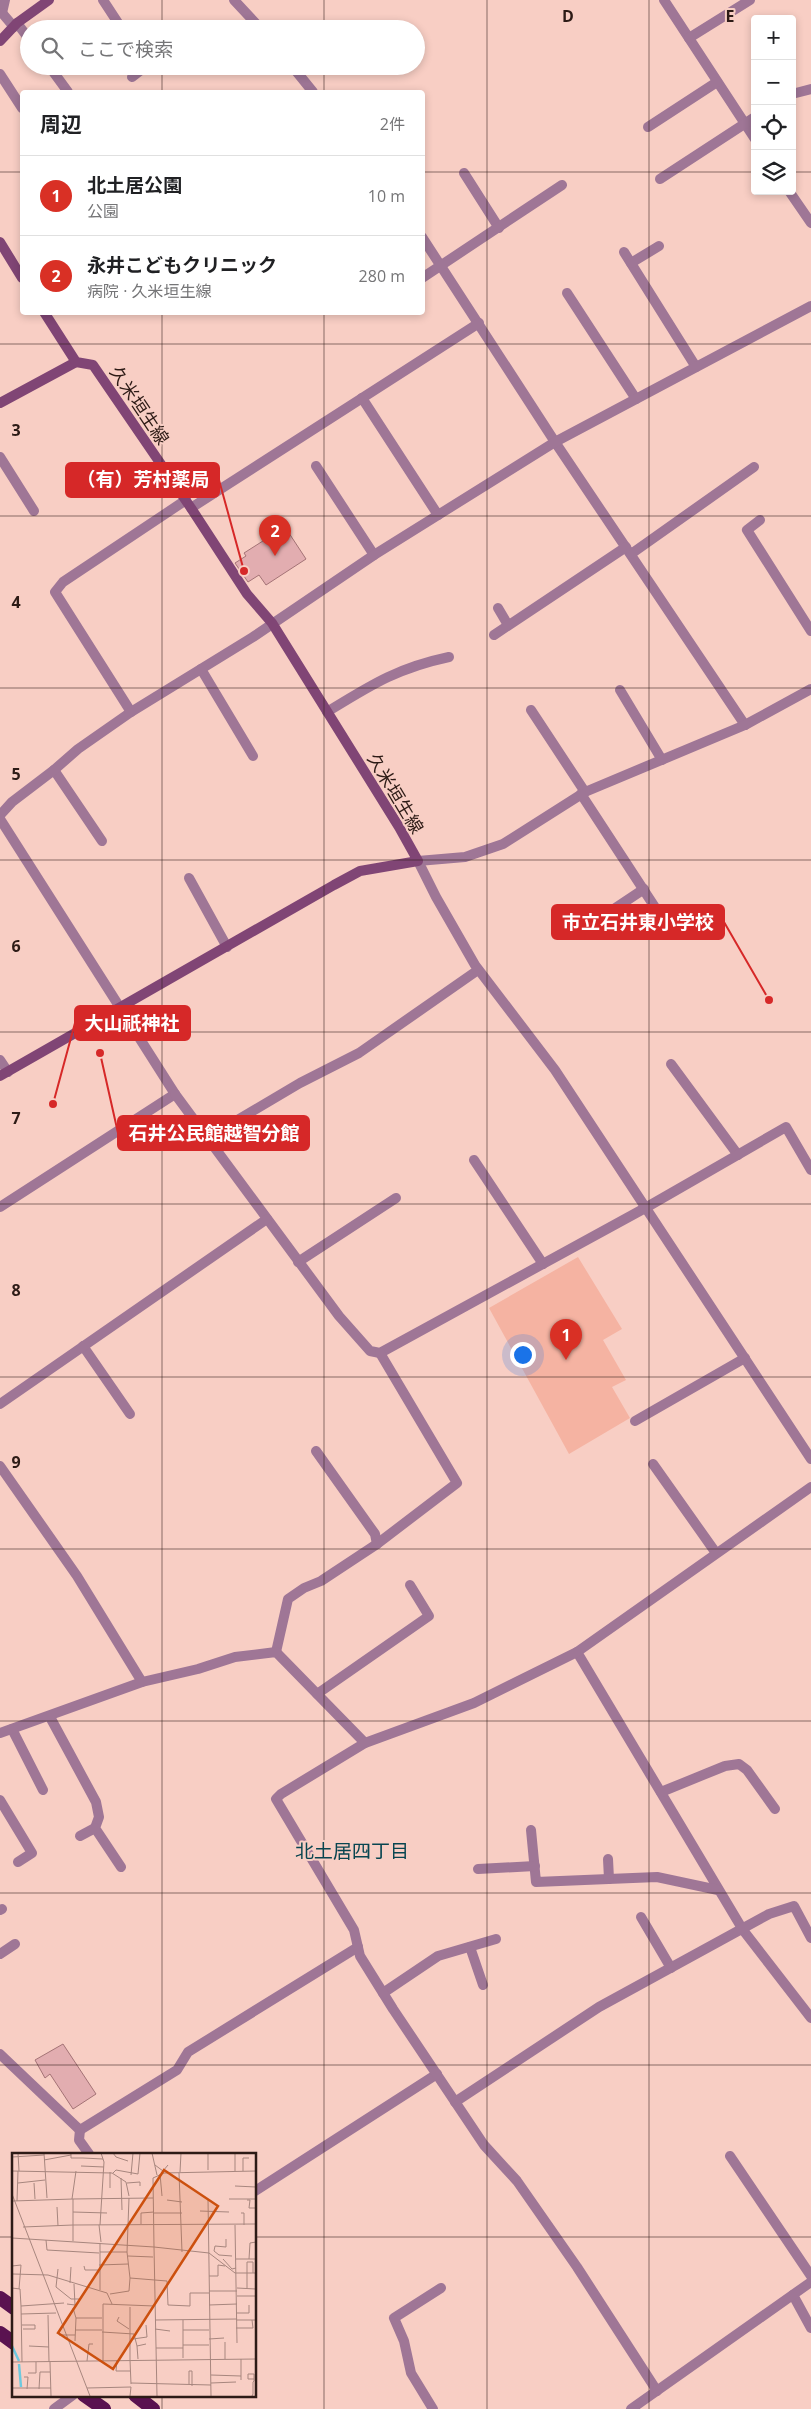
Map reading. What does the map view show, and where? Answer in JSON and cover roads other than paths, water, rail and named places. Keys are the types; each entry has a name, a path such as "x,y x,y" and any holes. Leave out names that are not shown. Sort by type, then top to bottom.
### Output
{"highway":[{"path":"0,2298 12,2307"},
{"path":"0,2333 12,2342"},
{"path":"85,2396 104,2409"},
{"path":"136,2396 153,2409"}],"main road":[{"path":"22,20 49,0"},
{"path":"0,41 20,21"},
{"path":"0,242 20,275"},
{"path":"0,403 76,362 46,315"},
{"name":"久米垣生線","path":"4,1074 360,871 418,861 400,827 272,624 247,594 93,365 76,362"}],"street":[{"path":"4,0 1,13 20,30"},
{"path":"103,0 116,20"},
{"path":"234,0 253,20"},
{"path":"664,0 751,133"},
{"path":"689,38 750,0"},
{"path":"0,74 20,105"},
{"path":"56,75 67,90"},
{"path":"299,75 311,90"},
{"path":"648,127 717,82"},
{"path":"796,93 811,89"},
{"path":"660,180 751,119"},
{"path":"464,173 498,228"},
{"path":"425,276 562,185"},
{"path":"792,195 811,223"},
{"path":"425,241 555,442 746,725"},
{"path":"631,263 658,246"},
{"path":"624,252 696,367"},
{"path":"567,293 636,399"},
{"path":"0,815 12,802 78,749 132,712 272,624 374,555 555,442 811,306"},
{"path":"132,712 55,592 64,582 362,398 479,323"},
{"path":"362,398 438,515"},
{"path":"0,457 34,511"},
{"path":"316,466 374,555"},
{"path":"494,636 508,625 628,551 754,467"},
{"path":"760,520 747,530 811,631"},
{"path":"498,608 508,625"},
{"path":"327,712 398,671 419,663 449,657"},
{"path":"201,669 253,756"},
{"path":"811,689 746,725 583,793 503,844 465,857 418,861 436,897 478,970 555,1070 647,1207 811,1459"},
{"path":"620,690 662,760"},
{"path":"531,710 662,918"},
{"path":"54,770 102,841"},
{"path":"0,820 119,1010 175,1094 298,1262 351,1330 370,1351 380,1353 647,1207 786,1127 811,1170"},
{"path":"189,878 227,946"},
{"path":"614,908 644,889"},
{"path":"207,1138 300,1083 360,1053 478,970"},
{"path":"0,1060 4,1074"},
{"path":"671,1064 738,1154"},
{"path":"0,1207 175,1094"},
{"path":"474,1160 543,1264"},
{"path":"298,1262 396,1198"},
{"path":"0,1404 266,1218"},
{"path":"83,1346 130,1414"},
{"path":"276,1652 288,1599 304,1588 320,1581 376,1544 457,1483 380,1353"},
{"path":"635,1421 745,1358"},
{"path":"316,1451 375,1534 376,1544"},
{"path":"653,1464 716,1553"},
{"path":"2,1472 77,1576 142,1682"},
{"path":"657,2391 577,2267 517,2181 484,2145 383,1993 360,1956 354,1930 276,1799 281,1794 365,1743 474,1703 577,1652 811,1486"},
{"path":"317,1694 429,1616 410,1585"},
{"path":"0,1733 50,1717 142,1682 198,1669 235,1657 276,1652"},
{"path":"276,1652 365,1743"},
{"path":"577,1652 743,1930 811,2018"},
{"path":"50,1717 96,1802 98,1817 95,1828 80,1836"},
{"path":"12,1729 43,1790"},
{"path":"661,1792 725,1766 739,1764 747,1770 775,1809"},
{"path":"0,1800 32,1853 18,1862"},
{"path":"95,1828 121,1867"},
{"path":"531,1830 536,1882 657,1877 718,1890"},
{"path":"608,1859 609,1879"},
{"path":"478,1869 535,1866"},
{"path":"455,2102 599,2007 743,1930 769,1914 794,1906 811,1938"},
{"path":"641,1917 671,1968"},
{"path":"383,1993 438,1956 496,1939"},
{"path":"0,1954 15,1944"},
{"path":"80,2130 177,2070 188,2052 358,1947"},
{"path":"470,1947 483,1985"},
{"path":"0,2054 80,2130"},
{"path":"256,2190 437,2074"},
{"path":"80,2130 79,2140 88,2153"},
{"path":"730,2156 811,2276"},
{"path":"631,2409 811,2282"},
{"path":"433,2409 411,2373 404,2341 394,2318 441,2288"},
{"path":"793,2295 811,2328"},
{"path":"54,2409 72,2396"}],"place":[{"name":"永井こどもクリニック","path":"275,556"},
{"name":"（有）芳村薬局","path":"244,571"},
{"name":"市立石井東小学校","path":"769,1000"},
{"name":"石井公民館越智分館","path":"100,1053"},
{"name":"大山祇神社","path":"53,1104"},
{"name":"北土居公園","path":"566,1360"}],"district":[{"name":"北土居四丁目","path":"352,1851"}]}
